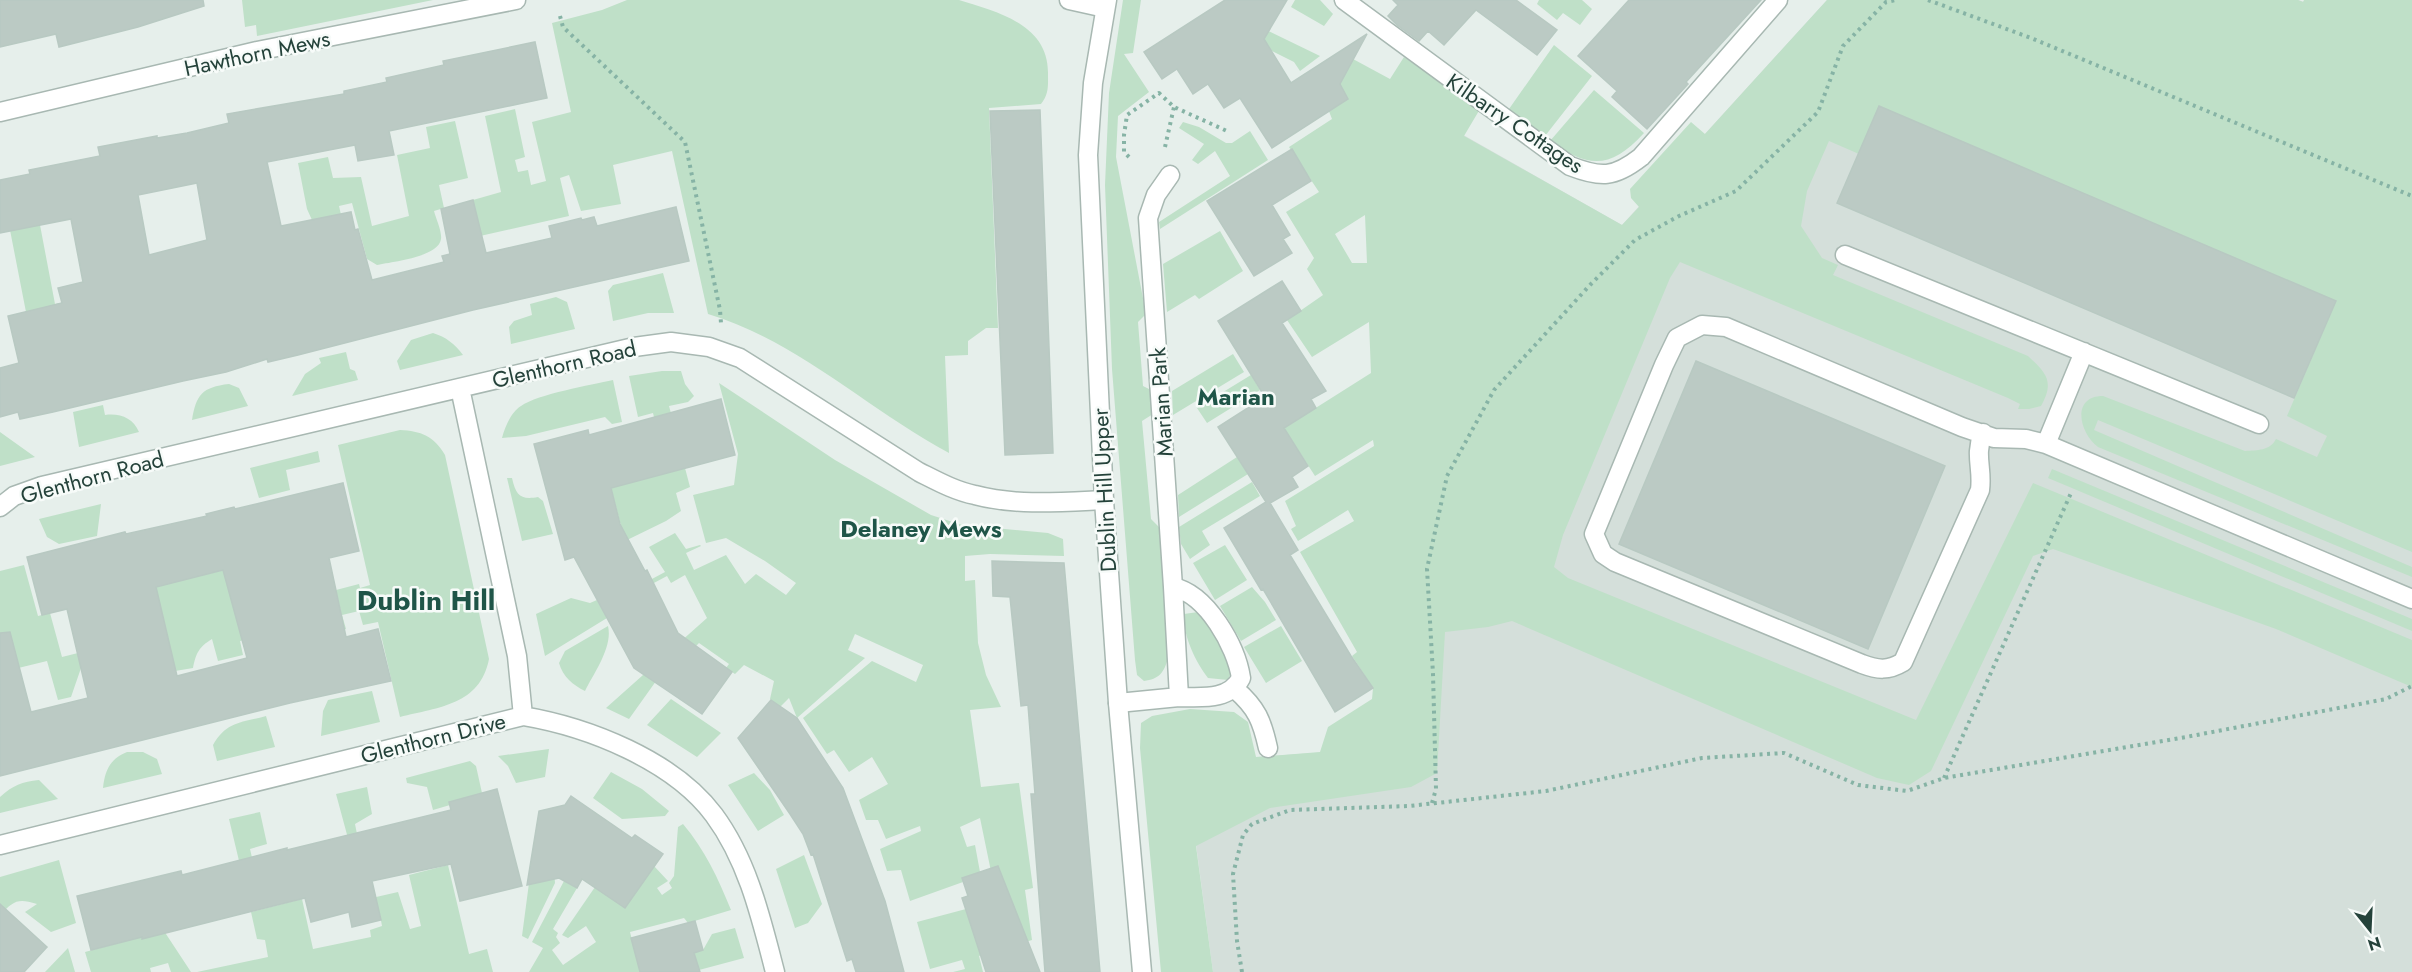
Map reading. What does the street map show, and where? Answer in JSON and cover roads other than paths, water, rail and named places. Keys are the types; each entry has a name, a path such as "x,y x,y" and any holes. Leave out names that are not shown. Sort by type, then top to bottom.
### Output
{"street":[{"name":"Hawthorn Mews","path":"0,112 257,51 516,0"},
{"path":"1069,0 1106,4"},
{"name":"Kilbarry Cottages","path":"1344,0 1570,166 1591,174 1609,175 1627,169 1641,158 1778,0"},
{"name":"Dublin Hill Upper","path":"1106,4 1093,83 1088,155 1104,500 1118,703 1142,972"},
{"name":"Marian Park","path":"1170,175 1156,195 1148,218 1179,697"},
{"path":"1845,255 2259,424"},
{"path":"1983,433 1978,447 1982,477 1980,490 1903,662 1890,669 1880,670 1862,664 1615,562 1603,554 1594,534 1677,338 1702,325 1726,327 1962,428 1983,433 1994,438 2026,439 2046,444 2412,599"},
{"name":"Glenthorn Road","path":"0,507 14,496 42,486 634,347 671,342 709,346 740,358 767,373 919,472 947,486 974,495 1000,500 1036,502 1104,500"},
{"path":"2046,444 2084,352"},
{"path":"460,388 517,656 523,716"},
{"path":"1118,703 1224,694 1235,689 1241,678 1233,650 1207,607 1185,590 1173,587"},
{"path":"1235,689 1250,702 1262,722 1268,748"},
{"name":"Glenthorn Drive","path":"0,845 523,716 577,727 661,768 688,788 714,815 737,855 759,911 775,972"}],"district":[{"name":"Marian","path":"1236,397"},
{"name":"Delaney Mews","path":"921,529"},
{"name":"Dublin Hill","path":"426,600"}]}
